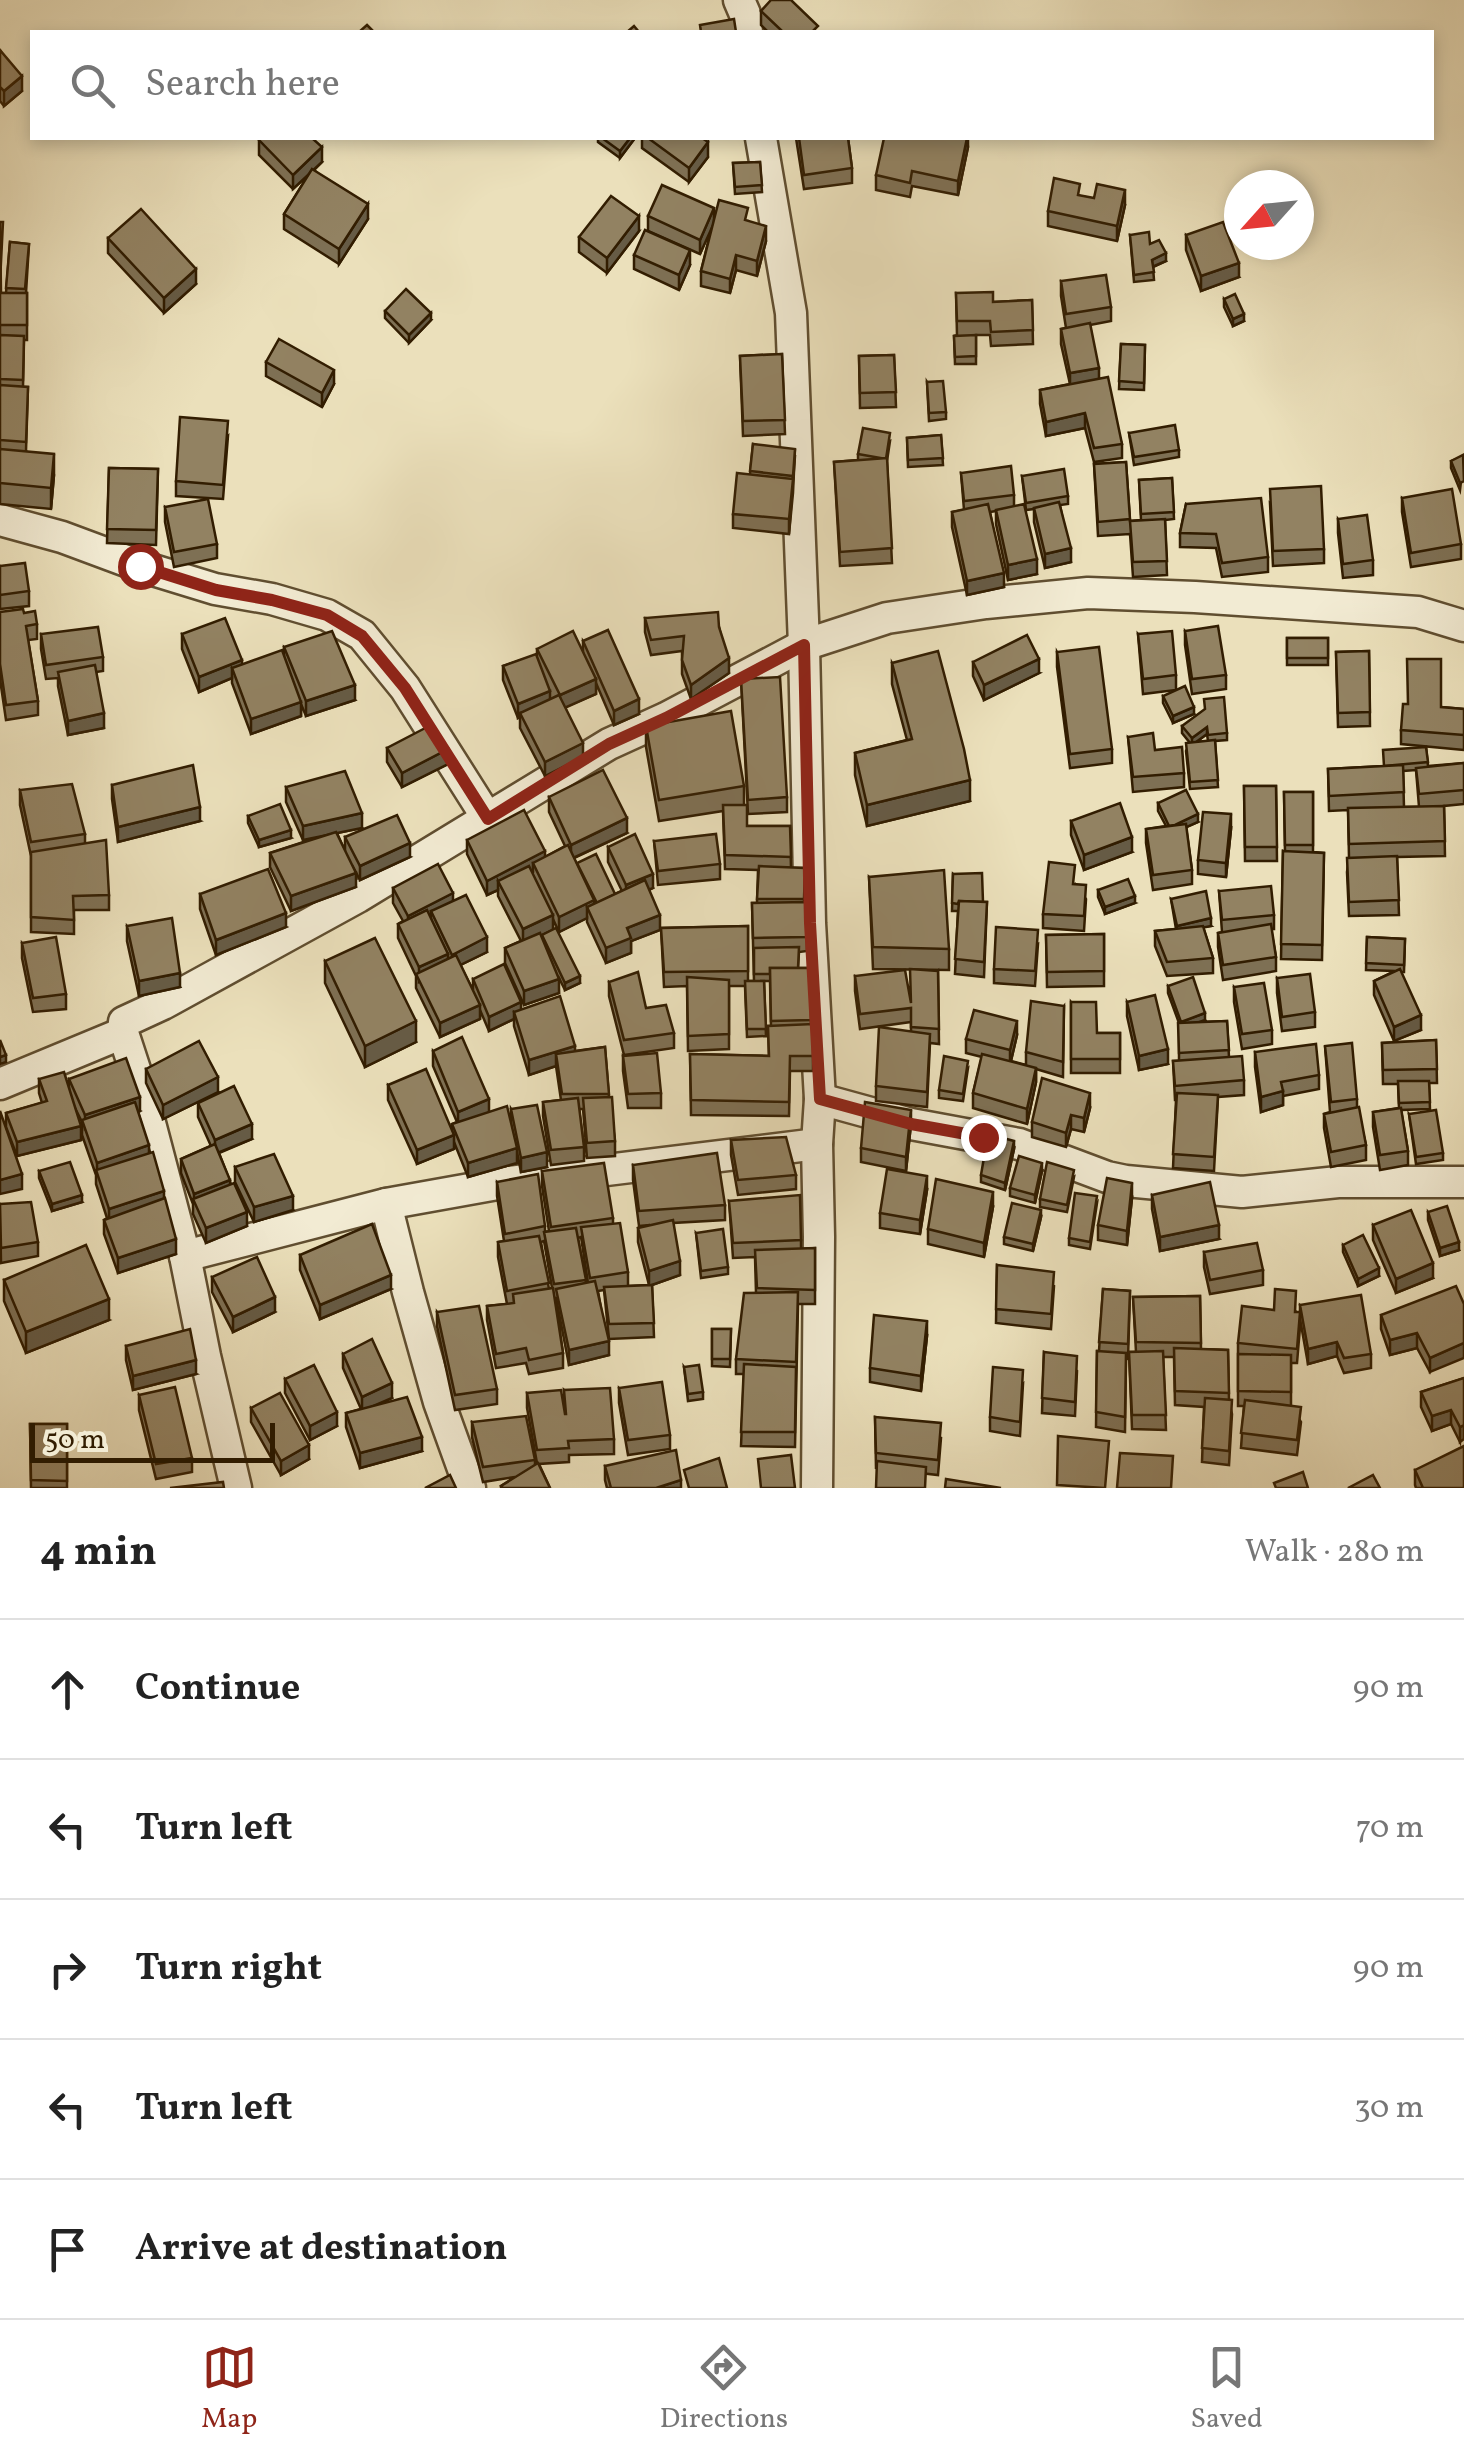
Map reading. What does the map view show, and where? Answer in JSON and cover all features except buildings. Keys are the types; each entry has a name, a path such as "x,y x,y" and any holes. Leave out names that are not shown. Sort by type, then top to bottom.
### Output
{"street":[{"path":"739,0 747,30"},
{"path":"762,140 791,313 810,923 820,1099 817,1488"},
{"path":"0,520 216,590 327,615 362,636 405,688 488,819"},
{"path":"236,1488 185,1256 123,1033 124,1022 358,897 609,744 804,645 888,618 1088,593 1418,612 1464,626"},
{"path":"0,1084 123,1033"},
{"path":"820,1099 911,1124 1019,1144 1126,1181 1242,1192 1338,1182 1464,1182"},
{"path":"185,1256 386,1204 509,1182 817,1144"},
{"path":"386,1204 439,1402 470,1488"}],"route":[{"path":"140,566 216,590 327,615 362,636 405,688 488,819 609,744 804,645 810,923 820,1099 911,1124 983,1137"}]}
